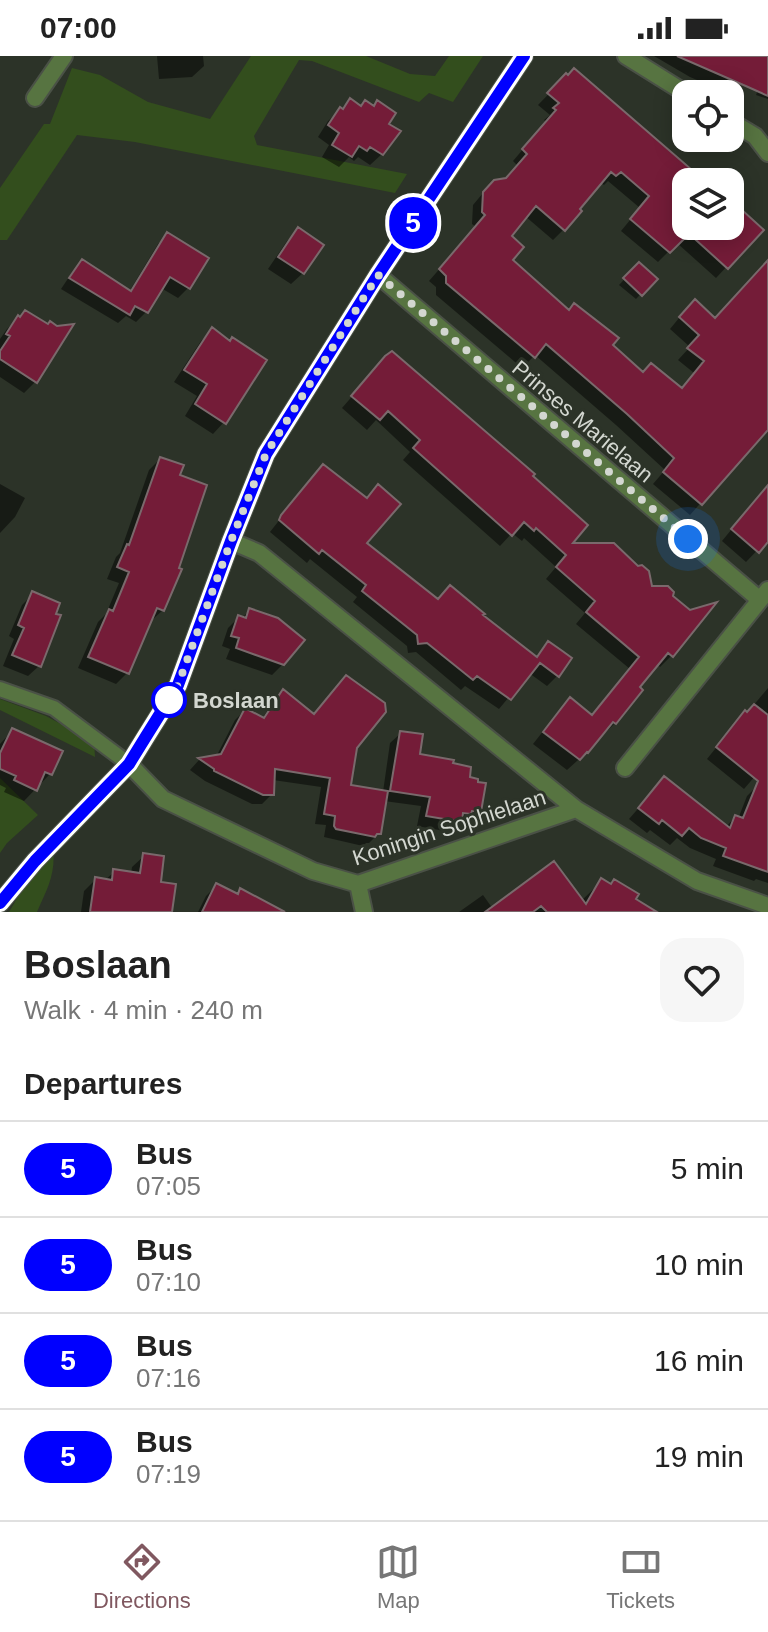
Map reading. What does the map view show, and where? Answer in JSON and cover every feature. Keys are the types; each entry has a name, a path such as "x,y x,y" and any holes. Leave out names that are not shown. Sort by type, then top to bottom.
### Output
{"main road":[{"path":"0,903 35,861 129,764 178,685 266,454 378,275 524,56"}],"street":[{"path":"35,98 64,56"},
{"path":"626,56 672,85"},
{"path":"744,129 755,136 768,153"},
{"name":"Prinses Marielaan","path":"378,275 764,595"},
{"path":"231,541 259,553 576,809 697,881 768,906"},
{"path":"625,768 764,595"},
{"name":"Koningin Sophielaan","path":"129,764 163,799 313,871 358,884 576,809"},
{"path":"358,884 364,912"}],"lane":[{"path":"0,689 54,708 129,764"}],"green space":[{"path":"251,56 366,56 410,74 435,76 449,56 483,56 453,102 429,93 419,102 312,61 299,60 254,136 257,145 407,174 395,193 135,142 77,135 7,240 0,240 0,188 44,124 50,124 72,68 100,75 148,102 210,119"},
{"path":"0,699 46,716 94,742 95,757 0,710"},
{"path":"0,778 38,815 0,853"},
{"path":"53,846 52,873 37,912 9,912 40,859"}],"building":[{"path":"677,56 768,56 768,96 744,85 744,80 732,80"},
{"path":"574,68 690,168 672,168 672,240 683,240 670,253 630,219 649,196 621,172 616,176 611,172 565,231 536,206 512,236 524,247 513,260 569,310 574,303 619,338 613,345 643,372 651,363 682,388 704,361 687,348 699,335 679,317 695,299 715,318 768,260 768,430 702,505 663,472 674,458 627,414 546,344 535,358 446,283 446,276 439,269 485,215 482,212 483,192 494,180 506,178 527,154 522,149 559,103 547,93 566,73 568,75"},
{"path":"350,98 361,106 365,100 374,106 377,100 396,113 389,124 401,131 383,155 370,147 367,151 359,146 352,157 332,145 339,133 328,125"},
{"path":"744,212 764,230 728,269 696,240 744,240"},
{"path":"298,227 324,245 304,274 278,257"},
{"path":"167,232 209,258 190,289 170,277 148,313 135,306 130,315 69,278 82,259 131,291"},
{"path":"639,262 658,279 642,296 623,278"},
{"path":"25,310 48,324 50,321 57,326 74,324 37,383 0,359 0,351 10,336 6,334"},
{"path":"212,327 230,341 232,337 267,360 226,424 195,404 207,384 184,370"},
{"path":"392,351 535,474 533,476 588,525 573,543 614,543 638,566 642,565 649,571 652,586 668,586 674,592 673,596 690,610 717,602 673,657 668,653 640,687 643,690 616,724 613,722 580,760 543,732 570,697 592,715 639,657 586,612 595,601 556,567 566,555 536,528 534,531 524,522 512,536 413,448 420,440 388,411 380,420 351,396"},
{"path":"160,457 184,465 180,475 207,485 179,568 182,569 164,611 157,608 129,674 88,657 109,609 113,611 129,572 117,567 129,545"},
{"path":"323,464 367,498 378,484 401,504 367,543 438,599 450,585 537,657 548,641 561,650 572,658 559,677 540,663 511,700 477,676 473,680 427,643 418,644 417,635 362,591 366,585 322,550 319,554 279,520"},
{"path":"768,485 768,542 759,553 731,529"},
{"path":"32,591 60,603 56,614 61,615 41,667 12,655 24,628 18,625"},
{"path":"249,608 278,618 305,640 284,665 236,648 239,638 231,636 238,615 246,618"},
{"path":"346,675 385,703 386,712 357,748 351,785 388,791 381,834 375,837 336,829 335,816 324,814 330,778 275,769 274,795 263,795 214,771 198,758 221,754 245,708 264,718 283,689 314,714"},
{"path":"754,704 768,715 768,872 723,856 726,848 701,838 689,828 682,836 662,820 659,824 638,808 664,776 730,828 735,815 743,818 758,781 716,747 745,710 747,712"},
{"path":"12,728 63,751 52,775 45,772 37,791 0,769 0,753"},
{"path":"400,731 423,734 420,754 454,760 453,763 471,767 470,777 486,783 481,812 463,813 462,822 426,816 430,797 390,791"},
{"path":"143,853 164,856 161,882 176,884 172,912 90,912 95,877 112,880 113,869 140,873"},
{"path":"554,861 586,904 601,878 611,884 614,879 639,894 636,899 657,912 547,912 541,906 533,912 485,912"},
{"path":"216,883 238,894 240,888 285,912 202,912"}],"bus line":[{"name":"5","path":"0,903 35,861 129,764 178,685 266,454 378,275 524,56"}],"place":[{"name":"Boslaan","path":"169,700"}],"route":[{"path":"169,700 161,711 178,685 266,454 378,275 688,539"}]}
